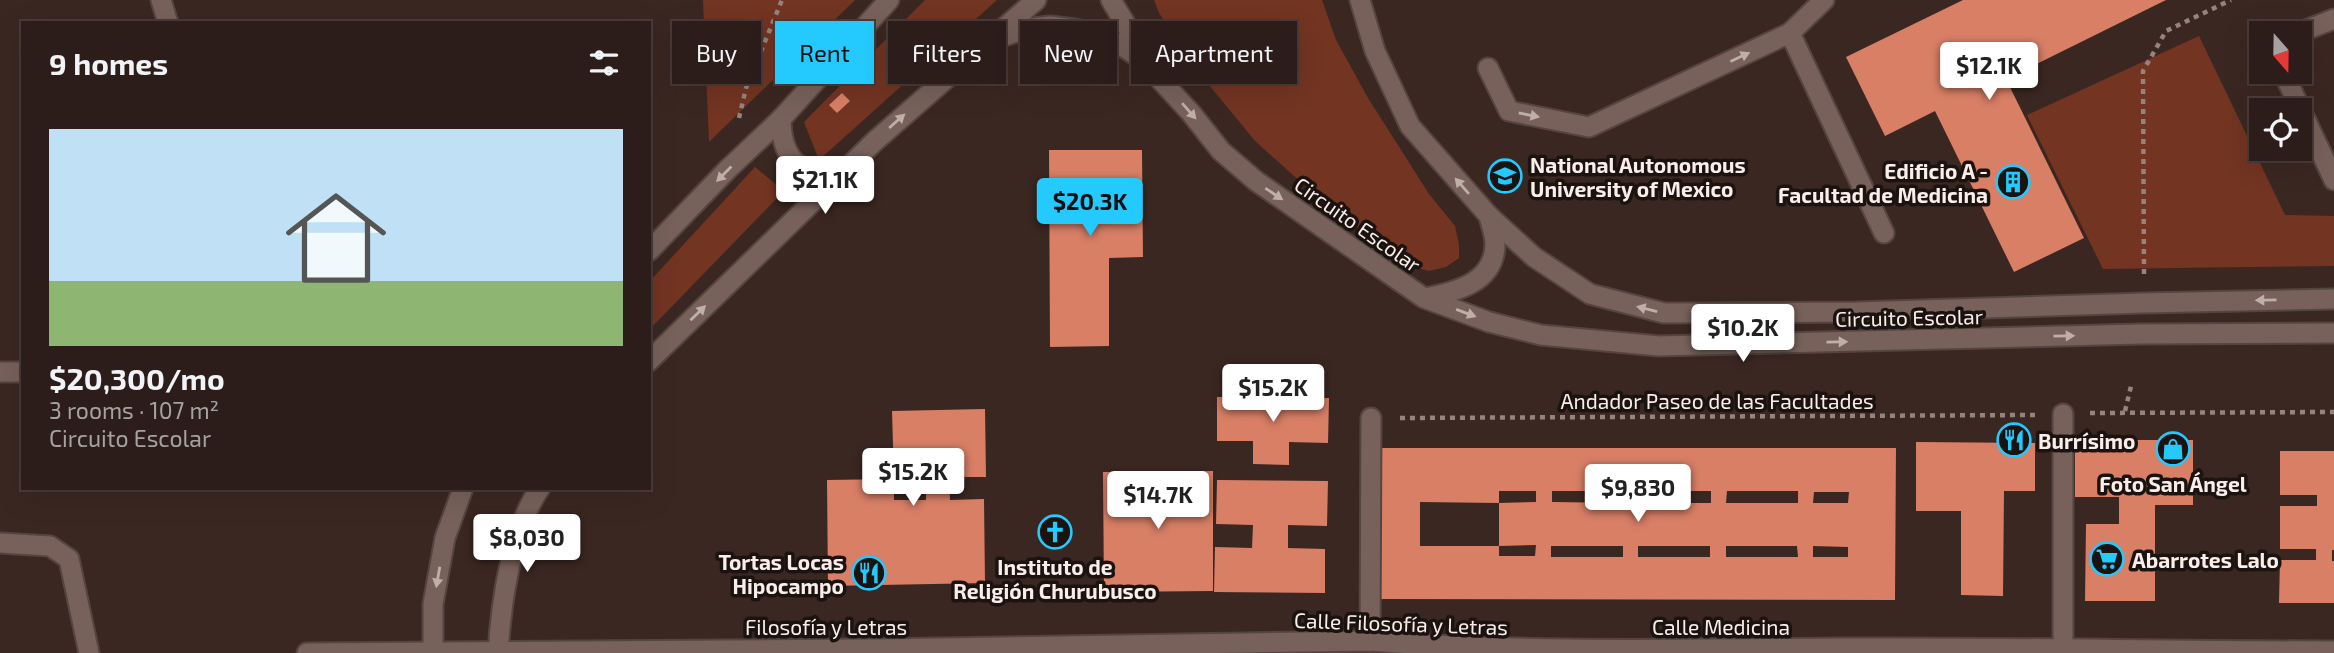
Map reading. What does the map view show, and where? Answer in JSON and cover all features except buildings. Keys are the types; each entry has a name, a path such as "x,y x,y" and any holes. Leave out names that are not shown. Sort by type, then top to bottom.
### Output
{"street":[{"path":"161,0 167,21"},
{"path":"651,249 781,119 889,0"},
{"path":"1006,22 1022,7 1036,0"},
{"path":"1111,0 1131,34"},
{"name":"Circuito Escolar","path":"1360,0 1375,51 1410,126 1489,216 1534,257 1590,294 1664,313 1856,313 2334,299"},
{"path":"1488,68 1509,111 1589,127 1790,33 1824,0"},
{"path":"2312,28 2334,19"},
{"path":"1006,36 1026,29 1050,26 1075,29 1098,34 1119,44 1131,54"},
{"path":"1790,33 1884,233"},
{"path":"651,359 835,178 939,84"},
{"name":"Circuito Escolar","path":"1164,84 1221,151 1256,181 1424,298 1489,322 1541,335 1659,346 2140,334 2334,333"},
{"path":"2289,84 2334,180"},
{"path":"781,119 781,134 794,162 806,172 835,178"},
{"path":"1424,298 1457,291 1473,284 1489,268 1495,245 1489,216"},
{"path":"0,372 21,372"},
{"path":"2063,414 2063,650"},
{"path":"1370,641 1371,418"},
{"path":"433,652 433,604 440,564 445,538 462,490"},
{"path":"498,652 508,569 532,500 539,490"},
{"path":"0,544 50,546 69,559 89,653"},
{"name":"Calle Filosofía y Letras","path":"1210,648 1370,641 1443,648 1549,652"},
{"name":"Filosofía y Letras","path":"307,653 1210,648"},
{"name":"Calle Medicina","path":"1549,652 2334,651"}],"path":[{"path":"738,123 746,88 782,0"},
{"path":"2144,279 2143,71 2166,31 2231,0"},
{"path":"2132,382 2125,411 2334,412"},
{"name":"Andador Paseo de las Facultades","path":"1371,418 2063,414"}],"shaded area":[{"path":"703,0 855,0 833,21 775,21 775,78 709,142 707,84 761,84 761,21 704,21"},
{"path":"925,0 997,0 974,21 904,21"},
{"path":"1154,0 1322,0 1336,40 1368,98 1429,194 1455,226 1459,258 1446,267 1429,271 1407,265 1373,241 1255,141 1208,84 1297,84 1297,21 1164,21"},
{"path":"2199,36 2249,140 2249,161 2259,161 2285,215 2334,216 2334,266 2103,269 2027,115"},
{"path":"888,37 888,84 904,84 819,160 804,122 842,84 874,84 874,51"},
{"path":"755,167 784,191 651,328 651,280"}],"place":[{"name":"National Autonomous University of Mexico","path":"1505,176"},
{"name":"Edificio A - Facultad de Medicina","path":"2013,182"},
{"name":"Burrísimo","path":"2014,440"},
{"name":"Foto San Ángel","path":"2173,449"},
{"name":"Instituto de Religión Churubusco","path":"1055,532"},
{"name":"Abarrotes Lalo","path":"2107,559"},
{"name":"Tortas Locas Hipocampo","path":"869,573"}]}
